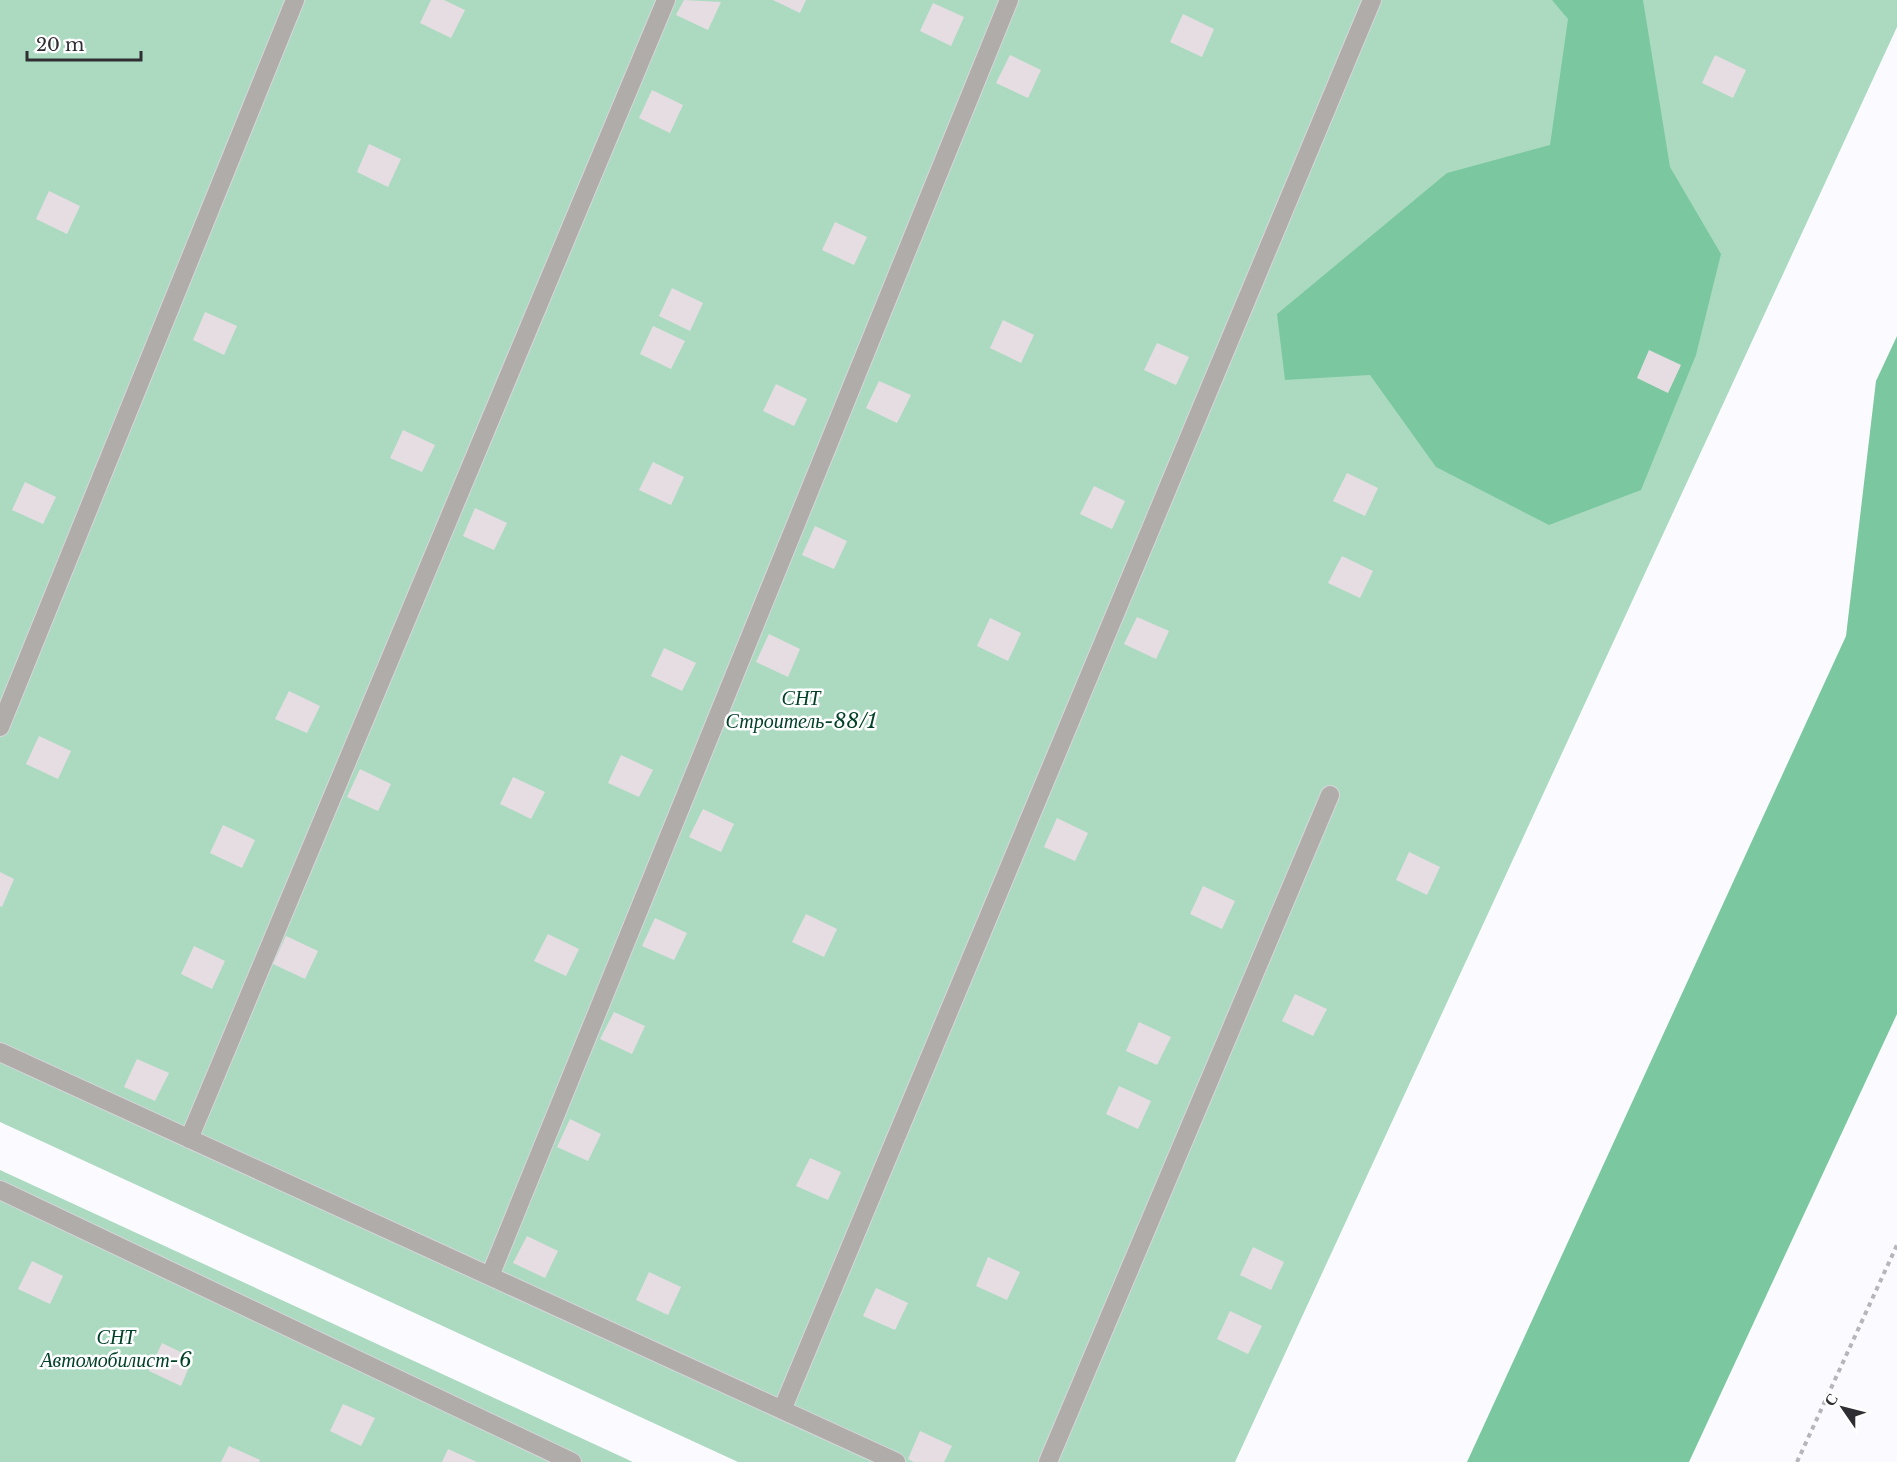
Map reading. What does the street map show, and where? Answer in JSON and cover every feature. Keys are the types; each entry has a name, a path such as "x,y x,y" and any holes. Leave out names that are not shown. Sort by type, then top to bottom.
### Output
{"lane":[{"path":"0,727 296,0"},
{"path":"189,1139 666,0"},
{"path":"490,1276 1009,0"},
{"path":"782,1410 1372,0"},
{"path":"1048,1462 1330,795"},
{"path":"0,1053 896,1462"},
{"path":"0,1190 572,1462"}],"path":[{"path":"1797,1462 1897,1245"}],"green space":[{"name":"СНТ Строитель-88/1","path":"0,0 1897,0 1897,27 1235,1462 738,1462 0,1122"},
{"path":"1552,0 1643,0 1670,167 1721,254 1696,355 1641,490 1549,525 1436,467 1370,375 1285,380 1277,314 1447,173 1550,145 1568,19"},
{"path":"1897,336 1897,1014 1689,1462 1467,1462 1846,636 1876,381"},
{"name":"СНТ Автомобилист-6","path":"0,1170 633,1462 0,1462"}],"building":[{"path":"431,0 444,0 465,10 451,38 420,23"},
{"path":"684,0 721,2 708,30 676,15"},
{"path":"773,0 806,0 800,13"},
{"path":"933,3 964,17 951,46 920,31"},
{"path":"1183,14 1214,29 1202,57 1170,42"},
{"path":"1010,55 1041,70 1028,98 996,83"},
{"path":"1715,55 1746,70 1733,98 1702,83"},
{"path":"652,90 683,105 670,133 639,118"},
{"path":"369,144 401,159 388,187 357,172"},
{"path":"49,191 80,206 67,234 36,219"},
{"path":"835,222 867,237 854,265 822,250"},
{"path":"672,288 703,303 690,331 659,316"},
{"path":"205,312 237,326 224,355 193,340"},
{"path":"1003,320 1034,335 1021,363 990,348"},
{"path":"653,326 685,341 671,369 640,354"},
{"path":"1157,343 1189,357 1176,385 1144,370"},
{"path":"1649,350 1681,365 1668,393 1637,378"},
{"path":"879,381 911,395 897,423 866,408"},
{"path":"776,384 807,399 794,426 763,411"},
{"path":"403,430 435,445 422,472 390,458"},
{"path":"653,462 684,477 671,505 639,490"},
{"path":"1347,473 1378,488 1365,516 1333,501"},
{"path":"25,482 56,497 43,524 12,510"},
{"path":"1094,486 1125,501 1112,529 1080,514"},
{"path":"475,508 507,523 494,550 463,536"},
{"path":"815,526 847,541 834,569 802,555"},
{"path":"1342,556 1373,571 1360,598 1328,583"},
{"path":"1137,617 1169,631 1156,659 1124,644"},
{"path":"990,618 1021,633 1008,661 977,646"},
{"path":"769,634 800,649 788,677 756,662"},
{"path":"664,648 696,663 682,691 651,676"},
{"path":"289,691 320,706 307,733 275,719"},
{"path":"39,736 71,751 58,779 26,764"},
{"path":"621,755 653,770 639,797 608,783"},
{"path":"360,769 391,784 378,811 347,797"},
{"path":"513,777 545,792 531,819 500,804"},
{"path":"703,809 734,824 721,852 689,837"},
{"path":"1057,818 1088,833 1075,861 1044,847"},
{"path":"223,825 255,840 242,868 210,853"},
{"path":"1409,852 1440,867 1427,895 1396,880"},
{"path":"0,872 14,879 2,907 0,906"},
{"path":"1203,886 1235,901 1222,929 1190,914"},
{"path":"806,914 837,929 824,957 792,942"},
{"path":"655,918 687,933 674,960 642,946"},
{"path":"548,934 579,949 566,976 534,961"},
{"path":"286,936 318,951 305,979 273,964"},
{"path":"194,946 225,961 212,989 181,974"},
{"path":"1295,994 1327,1009 1313,1036 1282,1021"},
{"path":"614,1012 645,1026 632,1054 600,1039"},
{"path":"1139,1022 1171,1037 1157,1065 1126,1051"},
{"path":"137,1059 169,1073 155,1101 124,1087"},
{"path":"1119,1086 1151,1101 1138,1129 1106,1114"},
{"path":"570,1119 601,1134 588,1161 557,1147"},
{"path":"810,1158 841,1172 828,1200 796,1186"},
{"path":"527,1236 558,1251 545,1278 513,1263"},
{"path":"1253,1247 1284,1262 1271,1290 1240,1275"},
{"path":"988,1257 1020,1272 1007,1300 976,1286"},
{"path":"32,1261 63,1276 50,1304 18,1289"},
{"path":"649,1272 681,1287 668,1315 636,1300"},
{"path":"876,1288 908,1303 895,1330 863,1316"},
{"path":"1230,1311 1262,1326 1248,1354 1217,1339"},
{"path":"162,1343 193,1358 181,1386 149,1371"},
{"path":"343,1404 375,1418 361,1446 330,1431"},
{"path":"920,1431 952,1446 944,1462 914,1462 908,1459"},
{"path":"229,1446 260,1460 259,1462 221,1462"},
{"path":"448,1449 477,1462 442,1462"}]}
